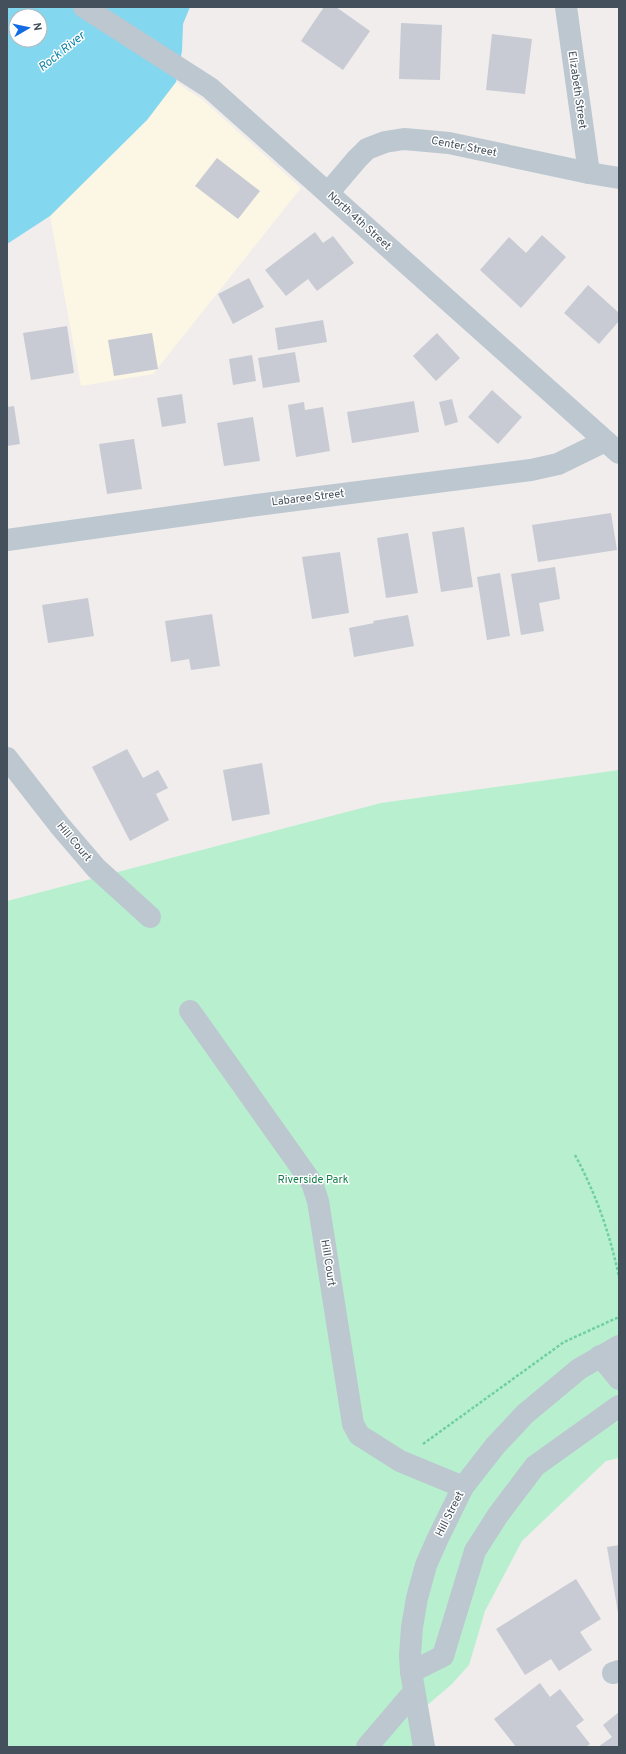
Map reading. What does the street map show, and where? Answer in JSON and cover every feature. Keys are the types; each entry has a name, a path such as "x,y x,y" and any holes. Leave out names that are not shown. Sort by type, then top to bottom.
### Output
{"street":[{"name":"North 4th Street","path":"84,7 210,88 612,447"},
{"name":"Elizabeth Street","path":"566,7 589,173"},
{"name":"Center Street","path":"328,193 367,149 385,142 404,139 449,143 619,178"},
{"name":"Labaree Street","path":"7,540 250,506 531,470 558,464 612,447"},
{"name":"Hill Court","path":"7,758 60,826 96,868 150,917"},
{"name":"Hill Court","path":"190,1011 312,1184 318,1201 353,1424 359,1435 400,1460 463,1487"},
{"path":"610,1351 619,1379"},
{"name":"Hill Street","path":"424,1747 412,1683 410,1655 412,1627 417,1598 426,1565 438,1538 463,1487 495,1446 525,1414 579,1370 610,1351"},
{"path":"367,1747 412,1683 443,1656 475,1551 498,1515 534,1466 619,1406"}],"path":[{"path":"575,1156 588,1180 604,1218 619,1277"},
{"path":"400,1460 564,1342 619,1317"}],"shaded area":[{"path":"176,82 204,101 301,188 153,374 81,386 50,216 147,120"}],"green space":[{"name":"Riverside Park","path":"619,770 619,1458 606,1461 522,1541 485,1611 469,1665 452,1684 424,1708 413,1747 7,1747 7,901 381,803"}],"water":[{"name":"Rock River","path":"7,7 190,7 183,24 182,51 176,82 147,120 50,216 7,244"}],"building":[{"path":"324,7 336,7 370,31 343,70 301,41"},
{"path":"401,23 442,25 440,80 399,79"},
{"path":"492,34 532,39 525,94 486,90"},
{"path":"217,158 260,191 238,219 195,186"},
{"path":"315,232 323,243 333,236 354,263 317,291 308,279 286,296 265,270"},
{"path":"542,235 566,257 521,308 480,270 509,237 526,253"},
{"path":"249,278 264,307 233,324 218,294"},
{"path":"588,285 619,313 619,321 599,344 564,313"},
{"path":"323,320 327,342 278,350 275,328"},
{"path":"67,326 74,373 31,380 23,333"},
{"path":"152,333 158,369 114,376 108,340"},
{"path":"437,333 460,358 436,381 413,356"},
{"path":"295,352 300,382 263,388 258,358"},
{"path":"252,355 256,381 233,385 229,359"},
{"path":"492,390 522,417 498,444 468,417"},
{"path":"182,394 186,423 162,427 157,398"},
{"path":"452,399 458,422 445,426 439,402"},
{"path":"414,401 419,432 352,443 347,412"},
{"path":"304,402 305,410 323,407 330,451 296,457 288,405"},
{"path":"14,406 20,444 7,446 7,407"},
{"path":"253,417 260,461 224,466 217,423"},
{"path":"134,439 142,489 107,494 99,444"},
{"path":"611,513 617,550 538,562 532,525"},
{"path":"464,527 473,587 441,592 432,532"},
{"path":"408,533 418,593 386,598 377,538"},
{"path":"340,552 349,613 312,619 302,557"},
{"path":"555,567 560,599 539,603 544,631 521,635 511,574"},
{"path":"500,573 510,636 487,640 477,577"},
{"path":"88,598 94,636 48,643 42,605"},
{"path":"212,614 220,666 191,670 189,659 171,662 165,621"},
{"path":"408,615 414,646 354,657 349,628 374,623 373,621"},
{"path":"127,749 143,778 158,770 168,788 156,794 169,820 130,841 92,767"},
{"path":"262,763 270,814 232,821 223,770"},
{"path":"619,1545 619,1613 618,1613 607,1547"},
{"path":"576,1579 601,1619 580,1632 592,1650 559,1671 551,1659 525,1675 496,1629"},
{"path":"540,1683 550,1697 560,1689 584,1720 576,1726 590,1744 586,1747 516,1747 494,1719"},
{"path":"619,1712 619,1747 598,1747 612,1737 603,1725"}]}
